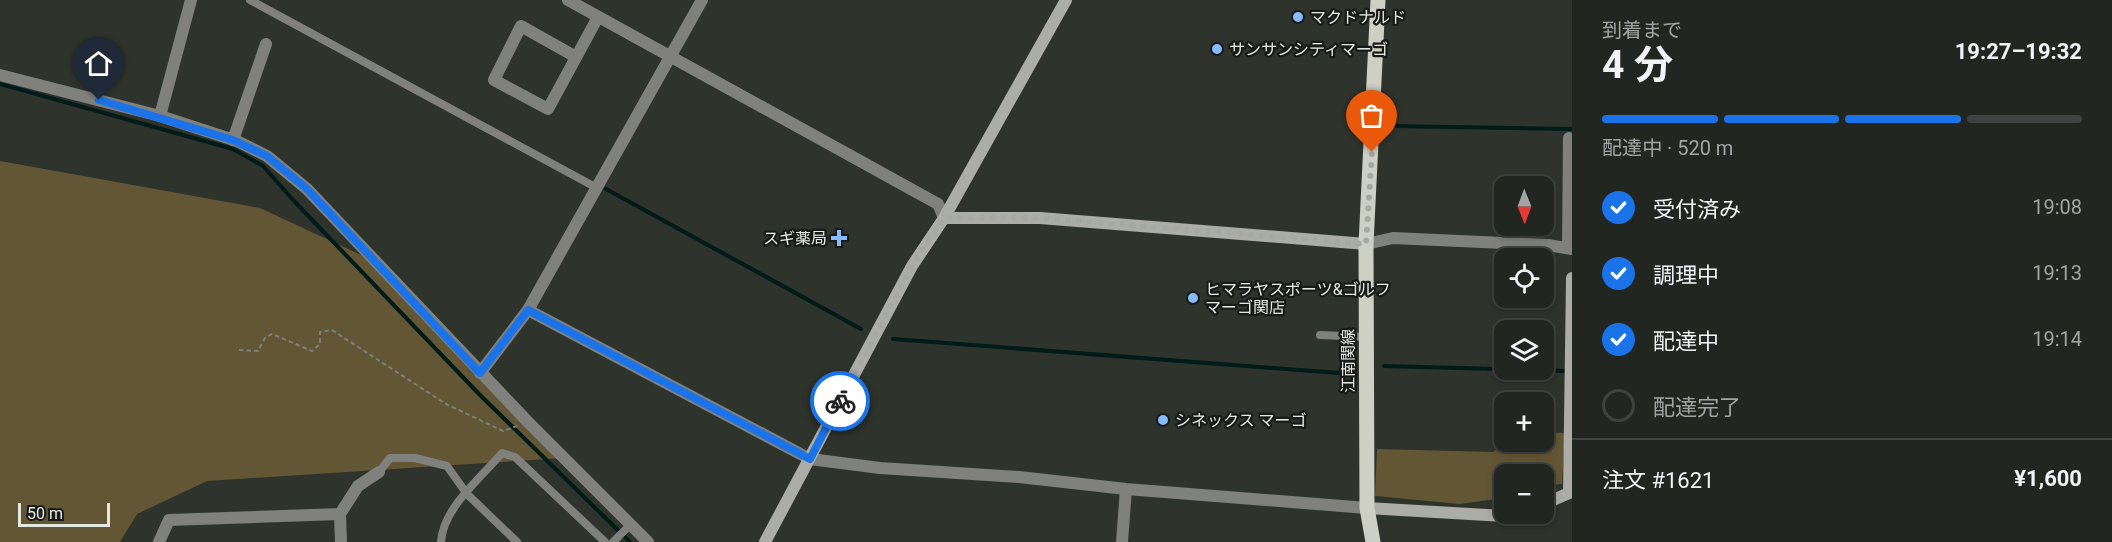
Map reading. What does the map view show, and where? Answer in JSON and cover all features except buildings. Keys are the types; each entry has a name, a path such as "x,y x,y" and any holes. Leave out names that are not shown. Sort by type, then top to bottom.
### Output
{"main road":[{"name":"江南関線","path":"1372,542 1367,508 1366,244 1378,0"}],"street":[{"path":"160,116 191,0"},
{"path":"568,0 938,204 944,218"},
{"path":"480,373 528,310 702,0"},
{"path":"765,542 912,266 944,218 1066,0"},
{"path":"576,57 521,26 494,80 548,110 598,17"},
{"path":"233,140 266,44"},
{"path":"0,75 160,116 233,140 267,156 307,189 480,373 648,542"},
{"path":"944,218 1040,218 1366,244 1393,238 1570,248 1569,138"},
{"path":"1554,500 1570,493 1572,278"},
{"path":"528,310 810,459 880,468 1019,477 1126,489 1494,515"},
{"path":"341,542 340,514 358,486 379,472"},
{"path":"1122,542 1126,489"},
{"path":"159,542 169,520 340,514"}],"lane":[{"path":"250,0 597,188"},
{"path":"1320,335 1366,337"},
{"path":"441,542 442,527 451,509 502,453 516,457 605,542"},
{"path":"379,472 390,458 425,461 447,466 467,494 517,542"},
{"path":"613,542 630,525"}],"path":[{"path":"238,350 258,351 265,338 272,334 312,351 321,344 320,332 332,330 446,404 503,431 528,422"}],"shaded area":[{"path":"0,161 260,208 374,261 563,458 207,481 137,514 120,542 0,542"},
{"path":"1554,432 1565,433 1562,484 1554,485 1554,464 1494,464 1494,499 1460,504 1375,496 1377,449 1554,452"}],"waterway":[{"path":"0,84 233,149 263,166 479,394 630,542"},
{"path":"1389,126 1572,129"},
{"path":"606,189 861,329"},
{"path":"893,339 1352,374"},
{"path":"1384,366 1568,371"}],"way so far":[{"path":"840,401 912,266 944,218 1040,218 1366,244 1372,152"}],"place":[{"name":"マクドナルド","path":"1298,17"},
{"name":"サンサンシティマーゴ","path":"1217,49"},
{"name":"スギ薬局","path":"839,238"},
{"name":"ヒマラヤスポーツ&ゴルフ マーゴ関店","path":"1193,298"},
{"name":"シネックス マーゴ","path":"1163,420"}],"route":[{"path":"99,100 160,116 237,141 267,156 307,189 480,373 528,310 810,459 840,401"}]}
